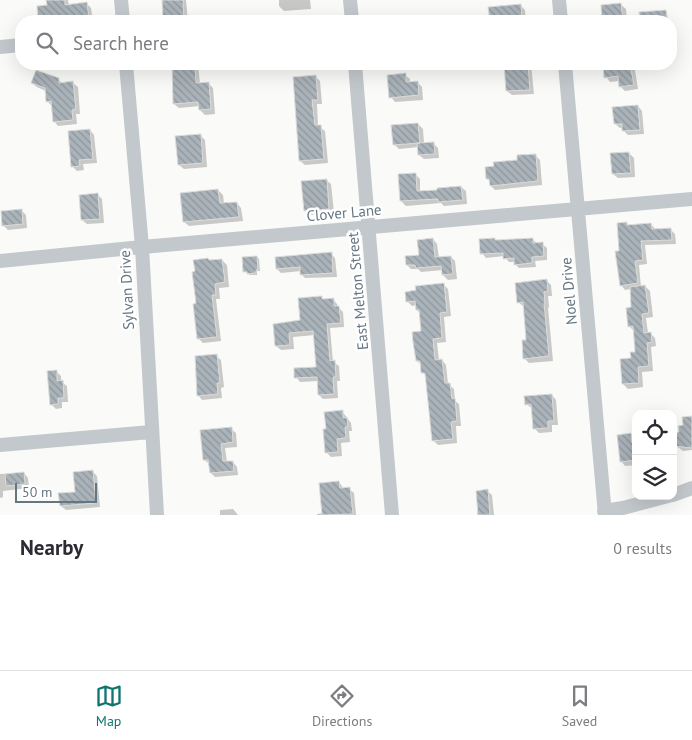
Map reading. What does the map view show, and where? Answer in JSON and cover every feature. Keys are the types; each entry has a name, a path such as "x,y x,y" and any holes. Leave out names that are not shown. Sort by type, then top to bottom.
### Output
{"street":[{"path":"121,0 122,15"},
{"path":"350,0 351,15"},
{"path":"559,0 560,15"},
{"path":"0,47 15,46"},
{"name":"Sylvan Drive","path":"127,70 142,247 157,515"},
{"name":"East Melton Street","path":"356,70 392,515"},
{"name":"Noel Drive","path":"566,70 604,513"},
{"name":"Clover Lane","path":"0,261 692,199"},
{"path":"0,445 151,432"},
{"path":"677,494 692,488"},
{"path":"604,513 653,500"}],"building":[{"path":"46,0 65,0 65,5 87,2 89,15 38,15 37,6 47,5"},
{"path":"162,0 183,0 184,15 163,15"},
{"path":"621,3 622,15 602,15 601,5"},
{"path":"521,4 522,15 489,15 488,7"},
{"path":"666,10 666,15 639,15 639,12"},
{"path":"36,70 59,78 59,83 73,81 76,109 72,110 73,120 53,122 51,101 46,102 45,88 31,83"},
{"path":"172,70 195,70 196,83 209,82 211,109 199,110 198,102 173,104"},
{"path":"504,70 528,70 530,90 506,91"},
{"path":"603,70 631,70 634,85 619,87 618,76 604,78"},
{"path":"406,73 406,82 418,81 419,95 389,98 387,75"},
{"path":"316,75 318,100 312,100 315,125 321,125 324,159 299,161 293,77"},
{"path":"638,105 640,130 622,131 622,124 614,124 612,107"},
{"path":"418,123 420,143 393,145 391,125"},
{"path":"90,129 93,159 79,160 80,166 71,167 68,131"},
{"path":"201,134 203,163 178,165 175,136"},
{"path":"434,142 435,154 418,155 417,143"},
{"path":"629,152 631,173 612,174 610,153"},
{"path":"536,154 538,181 490,186 489,179 486,179 485,167 494,166 493,162 517,160 517,155"},
{"path":"416,173 417,191 461,186 463,200 438,202 438,199 400,201 398,174"},
{"path":"327,179 329,209 304,211 301,181"},
{"path":"218,189 220,203 237,202 239,217 183,222 180,193"},
{"path":"98,193 100,219 81,220 79,195"},
{"path":"22,209 23,224 2,226 1,211"},
{"path":"627,222 627,225 651,223 652,229 671,228 672,240 641,241 643,260 635,261 638,283 620,286 615,251 619,251 617,223"},
{"path":"433,238 435,257 451,256 453,274 442,275 441,266 416,268 415,265 406,265 405,256 419,255 417,240"},
{"path":"495,238 495,240 533,238 533,243 543,242 544,256 532,257 532,263 514,265 514,258 503,259 503,253 480,254 479,239"},
{"path":"332,252 333,273 300,275 300,267 276,269 275,257"},
{"path":"257,256 258,270 256,270 256,273 247,274 247,272 243,272 242,257"},
{"path":"208,258 209,260 222,259 225,282 215,284 216,295 212,295 217,337 197,339 193,304 196,303 192,272 195,271 193,260"},
{"path":"547,279 548,291 544,292 544,303 549,356 523,359 522,340 526,340 523,302 517,303 515,283"},
{"path":"444,283 447,312 440,313 442,338 433,339 435,360 442,359 445,383 450,383 452,399 455,398 457,421 451,422 453,439 432,441 425,373 421,373 420,361 416,361 412,332 421,331 419,310 416,310 415,301 406,302 405,292 416,290 415,286"},
{"path":"645,285 649,313 642,314 644,333 651,332 652,342 647,343 649,366 638,367 639,383 622,384 620,359 631,358 630,352 635,352 633,326 628,327 626,308 631,307 630,287"},
{"path":"322,296 322,299 334,298 334,306 339,306 341,323 327,324 330,361 335,360 334,394 318,395 317,377 294,378 294,368 316,367 313,331 289,333 290,345 275,346 273,324 300,320 298,298"},
{"path":"217,354 220,383 217,383 218,394 197,396 195,356"},
{"path":"57,370 57,381 63,380 64,398 58,398 58,404 50,405 47,371"},
{"path":"552,394 554,421 548,421 548,428 533,429 531,404 525,405 524,396"},
{"path":"343,410 343,418 347,417 348,427 345,427 346,438 337,439 338,452 325,453 323,429 326,429 324,412"},
{"path":"692,416 692,448 677,446 678,426 683,425 682,417"},
{"path":"232,427 233,442 221,444 223,461 233,461 234,471 210,473 208,460 203,460 200,430"},
{"path":"631,433 632,460 620,462 617,435"},
{"path":"93,470 96,503 60,506 58,493 75,492 73,472"},
{"path":"24,472 25,484 6,486 5,474"},
{"path":"339,481 340,488 350,487 353,514 322,515 319,483"},
{"path":"488,489 490,515 478,515 476,491"}]}
